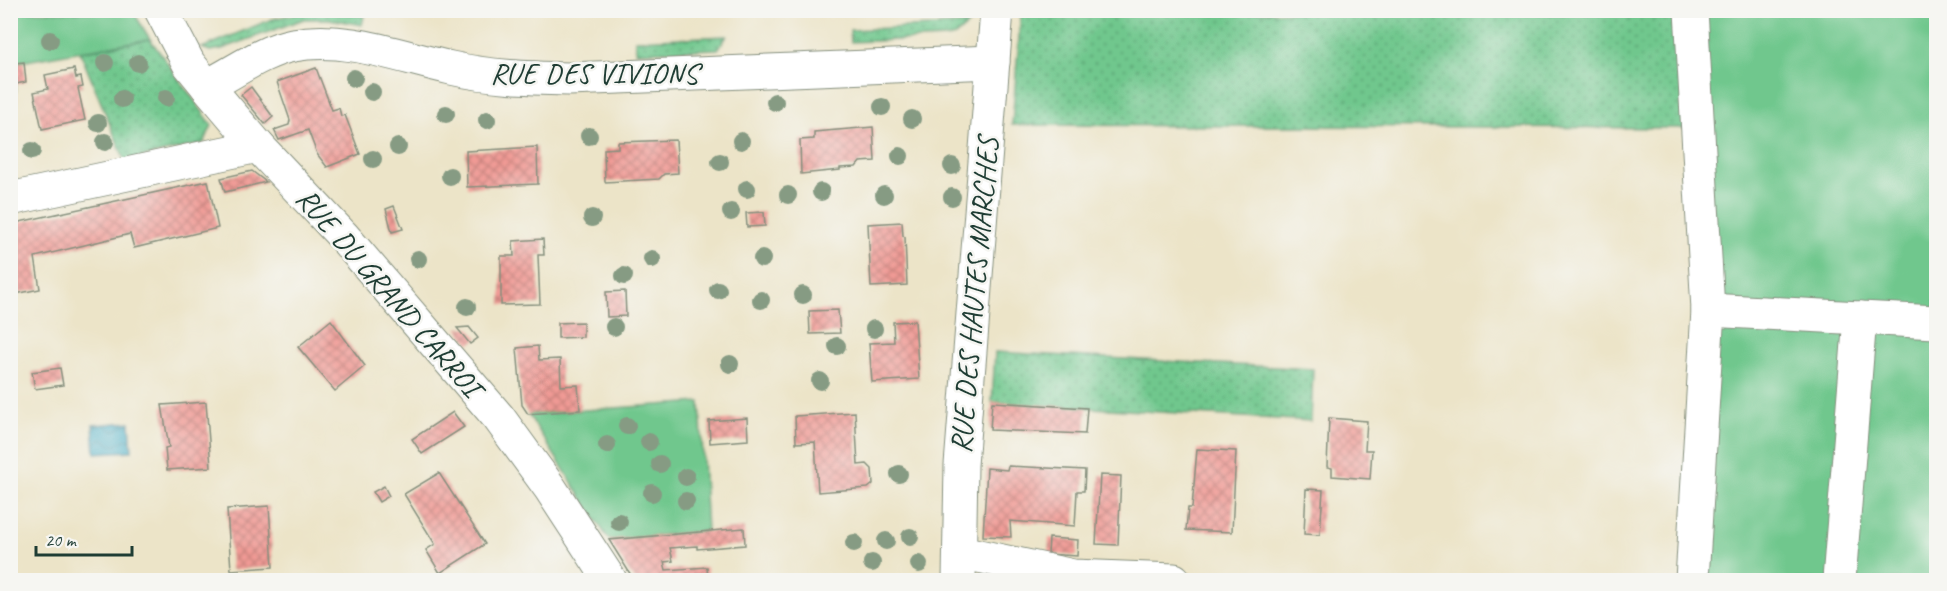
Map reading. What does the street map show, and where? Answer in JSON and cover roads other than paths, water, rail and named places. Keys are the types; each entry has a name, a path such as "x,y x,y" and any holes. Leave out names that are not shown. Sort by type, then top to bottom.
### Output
{"street":[{"name":"RUE DU GRAND CARROI","path":"161,10 189,64 207,86 258,146 343,236 499,418 550,488 610,580"},
{"name":"RUE DES HAUTES MARCHES","path":"959,566 958,522 961,465 997,10"},
{"path":"1691,10 1708,310 1692,580"},
{"name":"RUE DES VIVIONS","path":"207,86 264,55 292,45 323,43 354,45 453,69 504,77 569,79 993,62"},
{"path":"10,199 258,146"},
{"path":"1708,310 1936,322"},
{"path":"1839,580 1860,318"},
{"path":"959,566 1073,576 1174,580"}],"water":[{"path":"130,422 132,451 95,453 93,425"}]}
